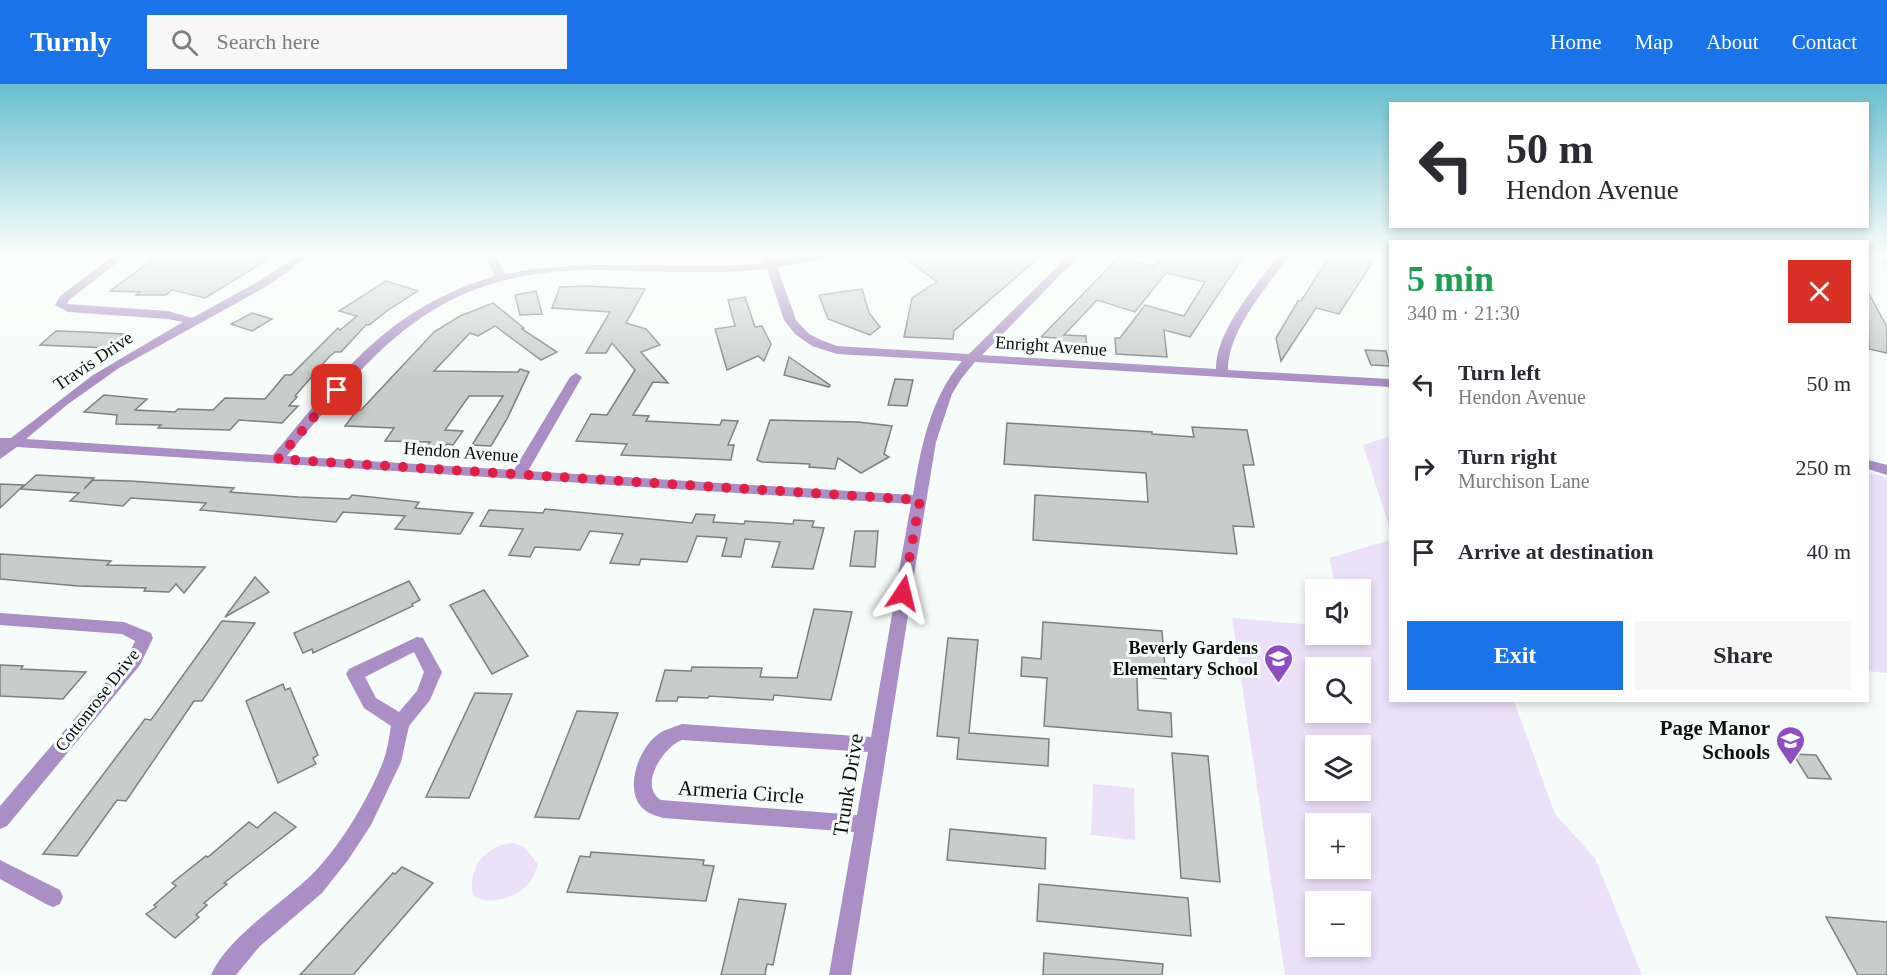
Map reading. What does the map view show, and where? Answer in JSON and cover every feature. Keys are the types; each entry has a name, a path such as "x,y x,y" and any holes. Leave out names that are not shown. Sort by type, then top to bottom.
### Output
{"street":[{"path":"67,296 61,305 68,309 168,315 192,321"},
{"name":"Travis Drive","path":"0,454 7,443 102,373 241,296"},
{"path":"278,459 377,346 399,326 436,302 452,296"},
{"name":"Enright Avenue","path":"781,296 790,320 804,336 819,346 857,353 1389,383"},
{"name":"Trunk Drive","path":"840,975 929,442 946,394 955,378 1034,296"},
{"path":"1222,373 1222,355 1229,335 1256,296"},
{"path":"518,475 576,377"},
{"name":"Hendon Avenue","path":"7,443 920,500"},
{"path":"1869,465 1887,470"},
{"name":"Cottonrose Drive","path":"0,619 124,628 145,638 135,660 0,820"},
{"path":"222,975 253,939 315,886 341,854 364,819 392,762 401,723 424,695 433,672 417,643 355,674 370,703 401,723"},
{"name":"Armeria Circle","path":"865,824 663,810 651,804 644,791 645,770 652,753 665,739 682,732 878,745"},
{"path":"0,869 53,897"}],"shaded area":[{"path":"1389,436 1389,526 1363,445"},
{"path":"1869,472 1887,478 1887,673 1869,671"},
{"path":"1389,540 1389,702 1514,702 1555,814 1595,858 1642,975 1285,975 1232,618 1305,624 1305,645 1371,645 1371,579 1334,579 1329,558"},
{"path":"1093,784 1134,788 1135,840 1091,835"},
{"path":"513,843 524,847 538,864 530,882 518,893 503,899 487,900 473,896 473,876 481,860 495,848"}],"building":[{"path":"363,296 411,296 366,325 341,352 335,352 329,357 295,396 297,397 289,406 298,406 282,423 239,420 230,430 158,428 161,425 116,424 117,415 84,412 104,395 147,399 135,410 175,412 178,409 213,410 225,398 265,399 285,375 291,375 338,328 340,330 357,316 339,311"},
{"path":"515,296 537,296 542,314 520,315"},
{"path":"557,296 641,296 626,323 646,329 660,345 641,352 668,383 653,382 633,415 649,416 646,421 720,425 722,420 738,421 728,445 734,445 731,460 621,455 627,444 576,441 591,414 607,415 635,370 612,343 606,353 586,353 610,312 552,308"},
{"path":"819,296 864,296 869,313 880,327 870,335 828,319"},
{"path":"916,296 995,296 954,331 953,339 904,337 912,298"},
{"path":"1081,296 1148,296 1135,312 1097,300 1064,335 1086,336 1087,352 1057,351 1057,338 1041,337"},
{"path":"1197,296 1217,296 1190,337 1164,330 1167,357 1116,354 1115,338 1120,338 1145,305 1184,316"},
{"path":"1304,296 1351,296 1339,314 1316,308 1281,361 1276,338 1298,301 1301,301"},
{"path":"1869,296 1887,327 1887,353 1869,349"},
{"path":"745,297 755,327 762,326 771,344 764,361 758,356 727,370 715,329 735,326 728,300"},
{"path":"493,303 524,328 522,329 557,352 541,360 495,326 478,336 470,333 434,371 518,372 520,369 529,372 507,419 491,446 472,445 503,396 469,396 445,430 463,431 453,445 447,444 445,448 427,446 430,442 385,441 394,428 345,426 357,410 361,410 434,332 460,316"},
{"path":"252,313 272,319 252,331 231,324"},
{"path":"56,331 123,334 108,348 40,345"},
{"path":"1365,350 1386,351 1389,366 1371,365"},
{"path":"789,357 830,385 829,387 784,375"},
{"path":"895,379 913,380 907,406 888,405"},
{"path":"770,420 858,422 892,426 884,454 889,457 861,473 838,458 835,469 809,467 810,464 762,462 757,460"},
{"path":"1007,423 1152,432 1152,434 1194,437 1192,427 1247,430 1254,465 1243,465 1254,527 1233,526 1237,554 1033,540 1035,495 1148,502 1146,473 1004,464"},
{"path":"36,475 94,478 84,489 93,480 130,481 234,488 230,492 298,497 349,499 352,495 419,502 415,508 473,513 460,534 395,529 405,516 343,512 336,522 200,510 206,503 131,498 123,506 70,501 79,493 21,489"},
{"path":"0,484 24,485 0,508"},
{"path":"545,509 692,523 696,514 715,515 713,522 744,524 745,521 793,524 794,520 814,521 812,527 824,528 813,569 772,567 780,542 745,539 741,557 722,556 727,538 697,536 687,562 641,559 639,565 610,563 623,534 590,531 580,550 535,547 530,557 509,555 523,529 480,526 489,510 543,513"},
{"path":"855,531 878,531 875,567 850,566"},
{"path":"0,554 111,561 107,565 205,567 184,593 176,584 169,592 144,591 146,588 78,586 0,579"},
{"path":"255,577 269,592 225,617"},
{"path":"409,581 420,600 412,604 413,606 313,653 312,649 303,653 294,633"},
{"path":"484,590 528,656 492,674 450,605"},
{"path":"814,609 852,612 831,700 774,695 773,700 709,696 708,698 678,697 677,701 656,701 665,670 691,671 692,667 762,668 760,677 797,678"},
{"path":"222,621 255,623 202,701 194,701 126,801 117,800 77,856 43,854 145,719 151,720"},
{"path":"1043,622 1162,631 1166,679 1137,676 1138,710 1171,713 1172,737 1044,726 1047,678 1021,676 1022,657 1041,659"},
{"path":"948,638 978,640 969,733 1049,739 1048,766 957,759 959,738 937,736"},
{"path":"0,665 23,666 21,669 86,672 63,699 0,696"},
{"path":"283,684 285,690 290,688 318,755 313,758 316,764 278,783 246,701"},
{"path":"475,693 512,694 469,798 426,797"},
{"path":"577,711 618,713 579,819 535,817"},
{"path":"1172,753 1208,756 1220,882 1181,878"},
{"path":"1793,754 1816,755 1831,779 1808,778"},
{"path":"275,812 296,827 224,883 227,884 204,903 207,905 196,915 199,917 175,938 146,914 176,886 172,883 206,856 208,857 249,822 257,828"},
{"path":"950,829 1046,838 1045,869 947,860"},
{"path":"591,852 704,860 703,865 714,866 706,901 567,892 580,856 590,857"},
{"path":"402,867 433,883 353,975 300,975 393,873 395,874"},
{"path":"1039,884 1188,898 1191,936 1037,921"},
{"path":"739,899 786,904 773,965 767,964 765,975 721,975"},
{"path":"1826,917 1887,922 1887,975 1858,975"},
{"path":"1044,953 1163,964 1162,975 1043,975"}],"place":[{"name":"Beverly Gardens Elementary School","path":"1279,684"},
{"name":"Page Manor Schools","path":"1791,766"}],"route":[{"path":"337,390 278,459 920,500 903,593"}]}
